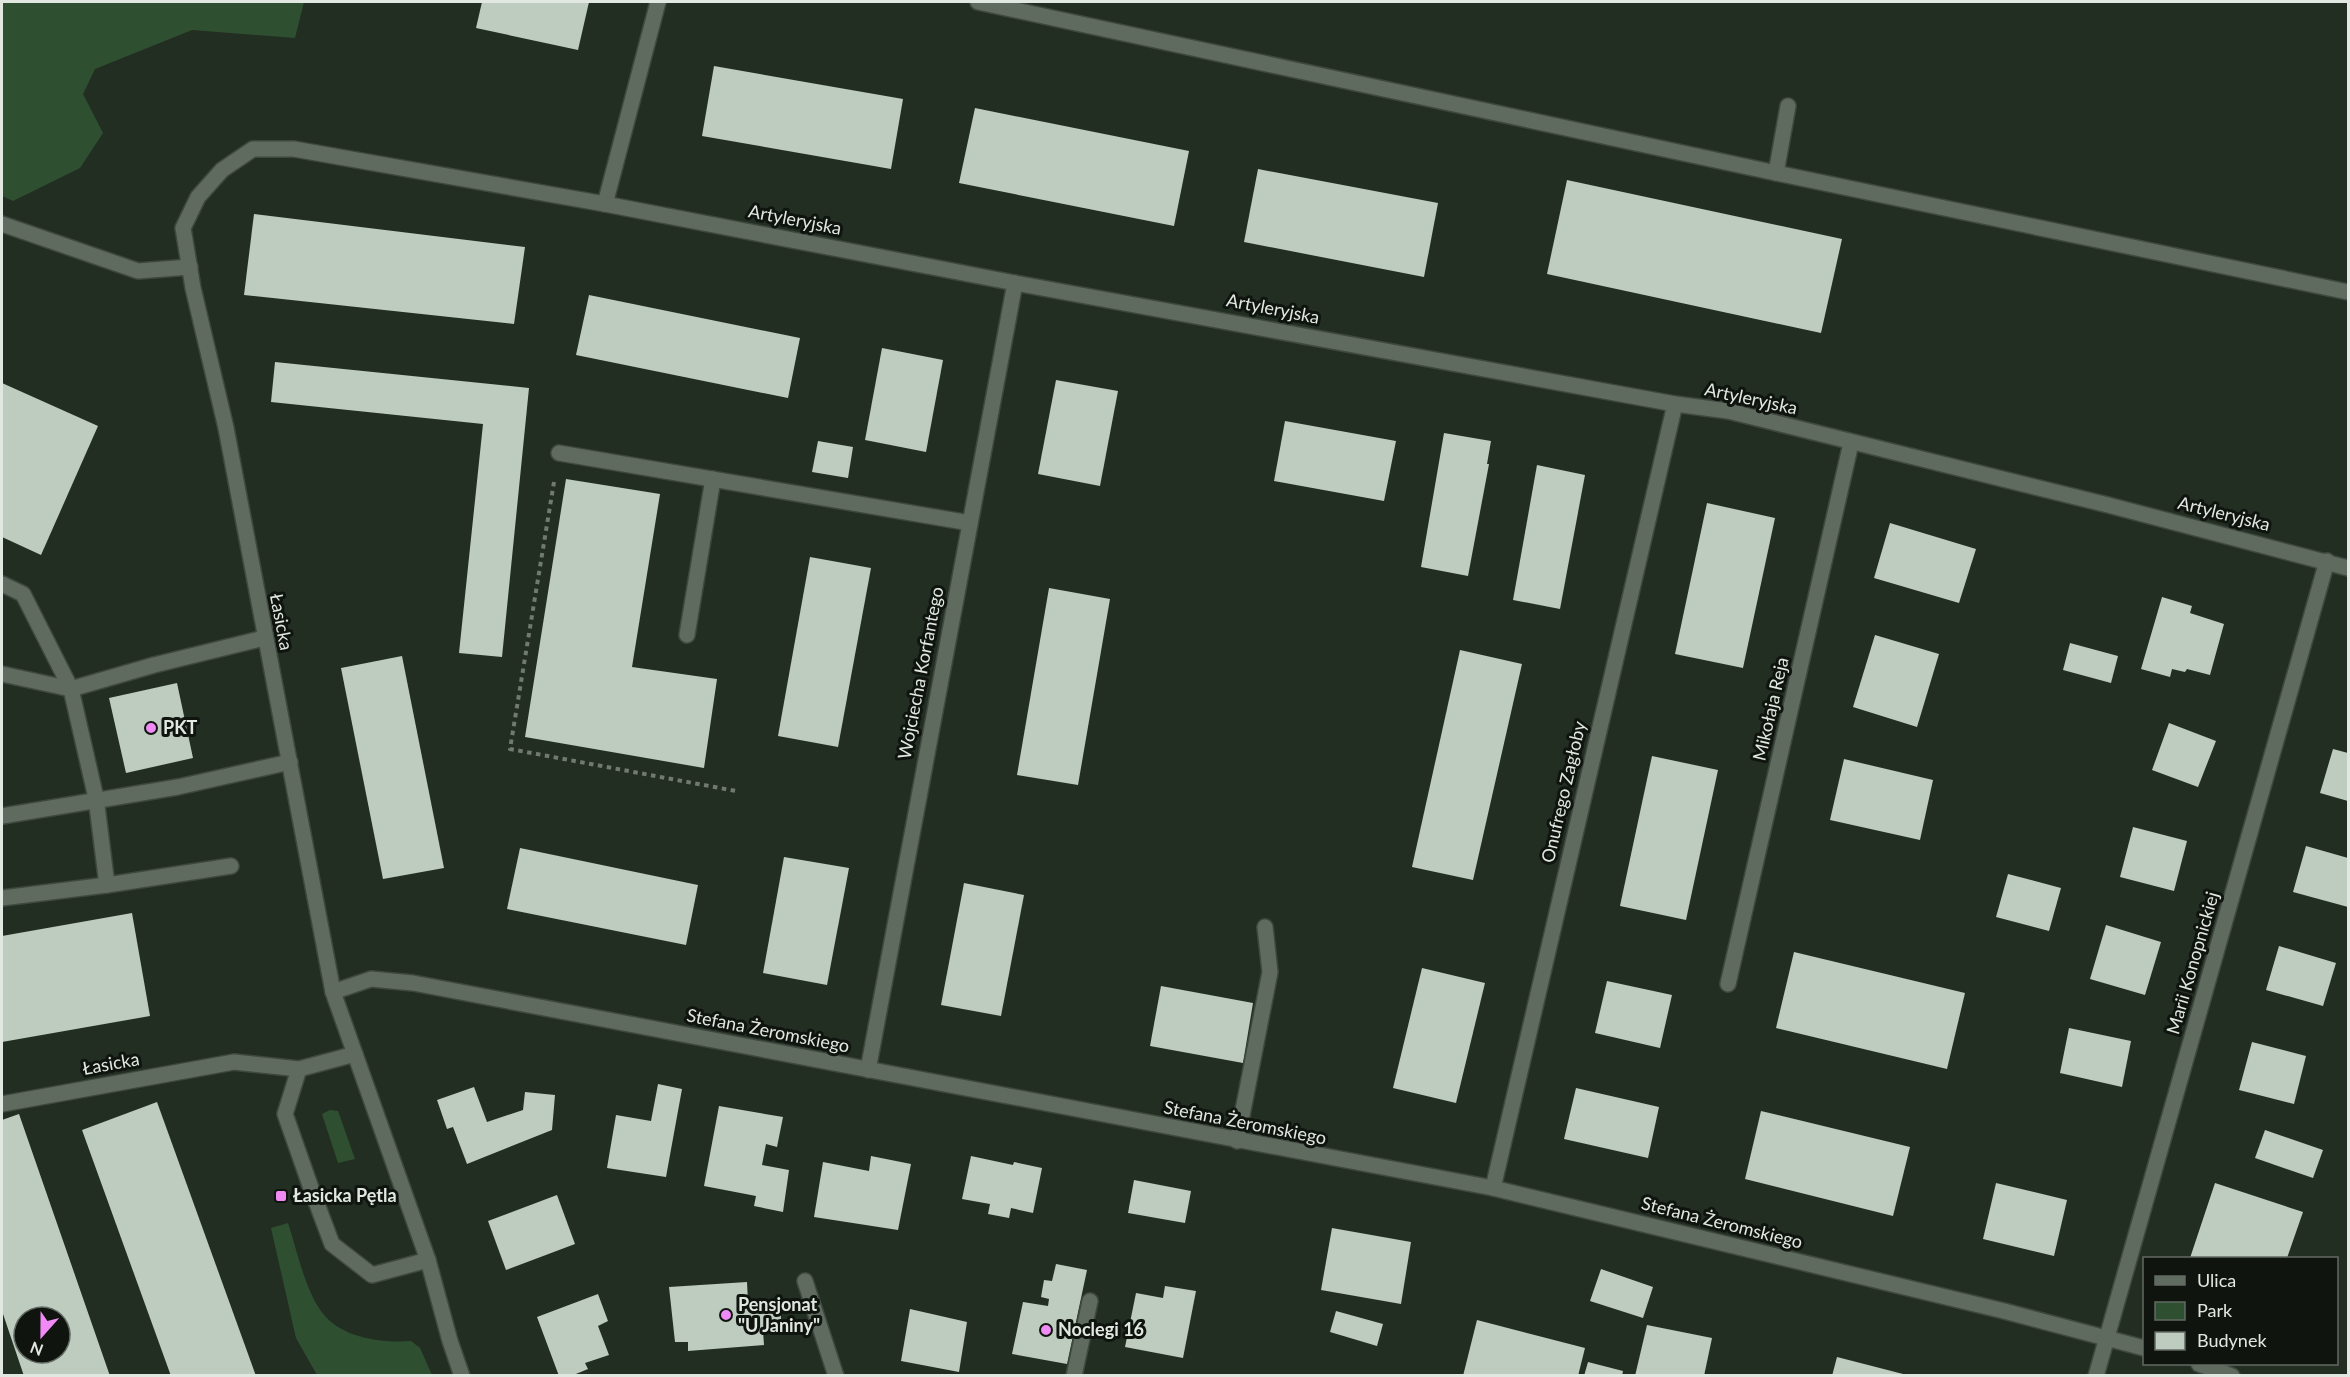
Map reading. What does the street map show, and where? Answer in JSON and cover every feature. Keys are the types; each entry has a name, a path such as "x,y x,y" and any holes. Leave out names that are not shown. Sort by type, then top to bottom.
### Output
{"street":[{"path":"605,204 658,2"},
{"path":"978,2 1776,173 2349,292"},
{"path":"1776,173 1788,106"},
{"name":"Artyleryjska","path":"198,197 222,170 253,149 294,149 605,204 1015,283 1675,404 1728,411 2349,568"},
{"name":"Łasicka","path":"198,197 183,228 226,428 264,638 333,992 428,1260"},
{"path":"2,224 138,271 190,267"},
{"name":"Wojciecha Korfantego","path":"868,1070 1015,283"},
{"name":"Onufrego Zagłoby","path":"1492,1188 1675,404"},
{"name":"Mikołaja Reja","path":"1728,984 1851,443"},
{"path":"559,453 970,523"},
{"path":"687,634 713,478"},
{"name":"Marii Konopnickiej","path":"2096,1376 2327,561"},
{"path":"2,584 23,594 71,688 96,798 107,885"},
{"path":"2,674 71,688 264,638"},
{"path":"2,816 96,798 178,787 290,762"},
{"path":"2,898 231,866"},
{"path":"1237,1141 1270,972 1265,927"},
{"name":"Stefana Żeromskiego","path":"333,992 371,979 413,982 1492,1188 2143,1347"},
{"path":"355,1054 299,1070 285,1114 332,1244 372,1275 428,1260 462,1376"},
{"name":"Łasicka","path":"2,1104 234,1062 299,1070"},
{"path":"805,1281 836,1376"},
{"path":"1074,1376 1090,1301"},
{"path":"2202,1365 2232,1376"}],"path":[{"path":"559,453 510,749 736,791"}],"green space":[{"path":"2,2 304,2 295,38 192,30 95,69 83,94 103,133 80,168 13,201 2,196"},
{"path":"330,1110 338,1111 355,1159 338,1163 322,1114"},
{"path":"288,1223 307,1284 325,1316 333,1324 354,1335 377,1340 411,1341 420,1348 432,1375 317,1375 296,1338 271,1228"}],"building":[{"path":"482,2 589,2 578,50 476,28"},
{"path":"714,66 903,99 891,169 702,136"},
{"path":"975,108 1189,151 1174,226 959,183"},
{"path":"1258,169 1438,203 1424,277 1244,242"},
{"path":"1567,180 1842,239 1821,333 1547,274"},
{"path":"254,214 525,247 514,324 244,295"},
{"path":"589,295 800,338 788,398 576,355"},
{"path":"882,348 943,360 926,452 865,440"},
{"path":"275,362 529,388 502,657 459,653 483,424 271,402"},
{"path":"1056,380 1118,391 1100,486 1038,474"},
{"path":"2,383 98,426 41,555 2,537"},
{"path":"1285,421 1396,441 1384,501 1274,481"},
{"path":"1444,433 1491,441 1487,464 1489,464 1468,576 1421,567"},
{"path":"818,441 853,447 848,478 812,472"},
{"path":"1537,465 1585,475 1560,609 1513,600"},
{"path":"566,479 660,494 632,667 717,679 704,768 525,737"},
{"path":"1707,503 1775,518 1743,668 1675,654"},
{"path":"1890,523 1976,549 1959,603 1874,578"},
{"path":"810,557 871,568 838,747 778,736"},
{"path":"1049,588 1110,599 1078,785 1017,775"},
{"path":"2162,597 2192,606 2190,613 2224,624 2210,675 2187,669 2185,672 2172,669 2170,677 2141,669"},
{"path":"1875,635 1939,654 1917,727 1853,707"},
{"path":"2070,643 2118,656 2111,683 2063,670"},
{"path":"1460,650 1522,664 1473,880 1412,867"},
{"path":"402,656 444,868 383,879 341,668"},
{"name":"PKT","path":"177,683 193,758 126,773 109,698"},
{"path":"2169,723 2216,741 2198,787 2152,770"},
{"path":"2333,749 2348,753 2348,801 2320,793"},
{"path":"1652,756 1718,770 1686,920 1620,906"},
{"path":"1844,759 1933,780 1920,840 1830,820"},
{"path":"2133,827 2187,841 2174,891 2120,877"},
{"path":"2306,846 2348,858 2348,907 2293,892"},
{"path":"520,848 698,885 686,945 507,909"},
{"path":"784,857 849,868 827,985 763,973"},
{"path":"2008,874 2061,888 2049,931 1996,917"},
{"path":"964,883 1024,895 1001,1016 941,1005"},
{"path":"132,913 150,1016 2,1042 2,936"},
{"path":"2106,925 2161,942 2145,995 2090,979"},
{"path":"2279,946 2336,963 2323,1006 2266,990"},
{"path":"1794,952 1965,993 1947,1069 1776,1028"},
{"path":"1422,968 1485,983 1456,1103 1393,1088"},
{"path":"1607,981 1672,995 1660,1048 1595,1033"},
{"path":"1161,986 1253,1003 1243,1063 1150,1046"},
{"path":"2069,1028 2131,1041 2122,1087 2060,1073"},
{"path":"2252,1042 2306,1056 2294,1104 2239,1090"},
{"path":"658,1084 682,1089 666,1177 607,1168 616,1115 651,1121"},
{"path":"474,1087 487,1122 523,1110 525,1092 555,1095 552,1130 467,1164 453,1127 447,1129 437,1100"},
{"path":"1576,1088 1659,1107 1648,1158 1564,1139"},
{"path":"157,1102 256,1376 171,1376 82,1130"},
{"path":"719,1106 783,1117 777,1147 766,1144 762,1165 789,1170 783,1212 754,1206 756,1196 704,1186"},
{"path":"1761,1111 1910,1147 1893,1216 1745,1179"},
{"path":"19,1114 110,1376 24,1376 20,1365 72,1365 72,1305 12,1305 12,1341 2,1311 2,1120"},
{"path":"2265,1130 2323,1150 2313,1178 2255,1158"},
{"path":"871,1156 911,1164 898,1230 814,1217 823,1162 869,1171"},
{"path":"971,1156 1013,1165 1014,1162 1042,1168 1033,1213 1011,1208 1009,1218 988,1214 990,1204 962,1199"},
{"path":"1134,1180 1191,1191 1185,1223 1128,1213"},
{"path":"1996,1183 2067,1200 2054,1256 1983,1239"},
{"path":"2215,1183 2303,1212 2287,1257 2190,1257"},
{"path":"557,1195 575,1244 506,1270 488,1221"},
{"path":"1332,1228 1411,1242 1401,1304 1321,1290"},
{"name":"Noclegi 16","path":"1056,1264 1087,1270 1067,1364 1012,1354 1023,1302 1048,1306 1049,1299 1041,1297 1044,1280 1052,1281"},
{"path":"1601,1269 1653,1287 1643,1318 1590,1301"},
{"name":"Pensjonat \"U Janiny\"","path":"747,1282 748,1302 760,1301 760,1309 780,1307 782,1330 763,1331 764,1345 688,1351 688,1342 675,1342 669,1287"},
{"path":"1165,1286 1196,1291 1183,1358 1125,1347 1136,1293 1163,1298"},
{"path":"598,1294 608,1321 598,1326 609,1355 585,1363 588,1369 571,1376 559,1376 537,1317"},
{"path":"910,1309 967,1322 959,1372 901,1361"},
{"path":"1336,1311 1383,1324 1377,1346 1330,1332"},
{"path":"1477,1320 1585,1348 1578,1376 1463,1376"},
{"path":"1647,1325 1712,1338 1704,1376 1635,1376"},
{"path":"1837,1357 1907,1375 1907,1376 1832,1376"},
{"path":"1588,1362 1623,1371 1622,1376 1584,1376"}],"place":[{"name":"PKT","path":"151,728"},
{"name":"Łasicka Pętla","path":"281,1196"},
{"name":"Pensjonat \"U Janiny\"","path":"726,1315"},
{"name":"Noclegi 16","path":"1046,1330"}]}
